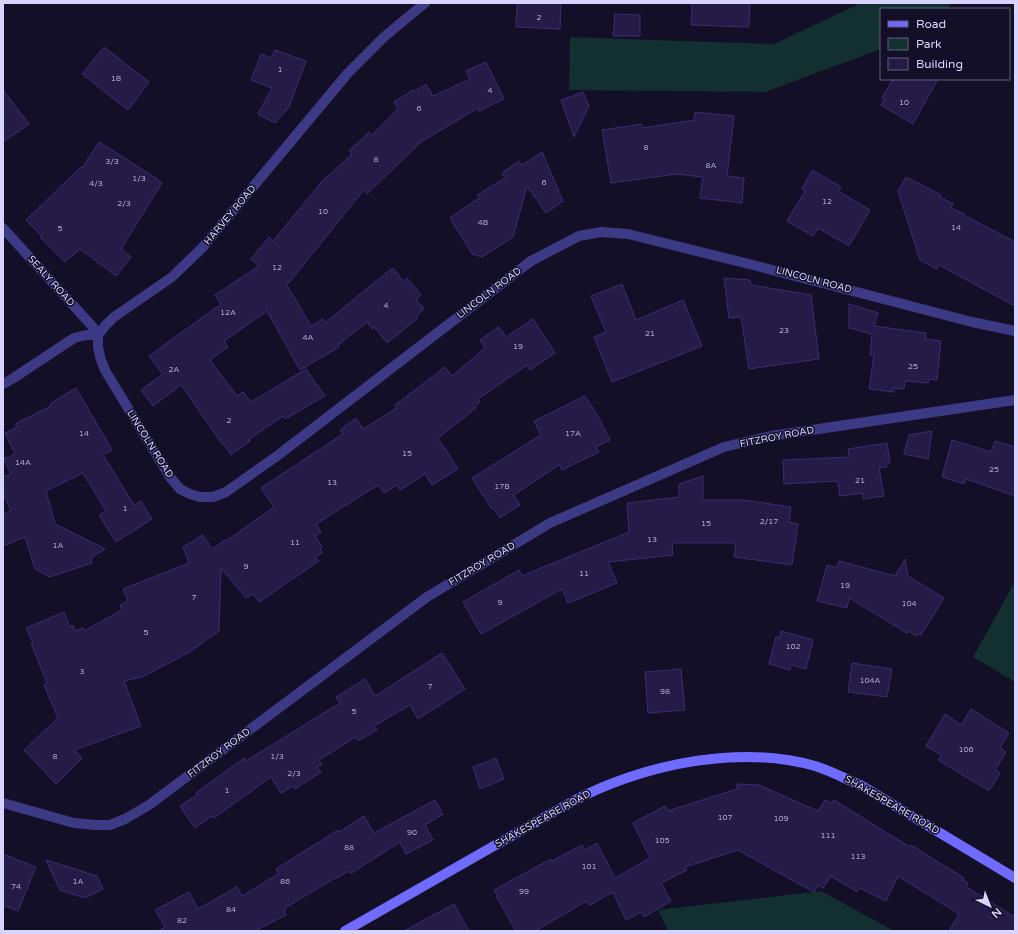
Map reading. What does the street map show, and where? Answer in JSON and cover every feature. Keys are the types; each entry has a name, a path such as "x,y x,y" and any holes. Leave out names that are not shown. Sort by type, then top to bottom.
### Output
{"street":[{"name":"HARVEY ROAD","path":"98,335 114,317 172,277 202,248 348,73 384,37 425,3"},
{"name":"SEALY ROAD","path":"3,228 92,326 98,335"},
{"name":"LINCOLN ROAD","path":"98,335 97,347 100,360 106,372 170,477 180,489 190,494 200,497 213,497 226,492 239,484 277,456 531,261 579,236 601,232 628,234 972,322 1015,331"},
{"path":"3,384 74,338 98,335"},
{"name":"FITZROY ROAD","path":"3,803 74,823 110,825 125,820 149,805 427,597 550,523 724,447 771,436 1015,400"},
{"name":"SHAKESPEARE ROAD","path":"345,931 584,795 632,776 661,768 698,761 740,757 778,759 814,766 838,774 868,790 1015,878"}],"green space":[{"path":"861,3 952,3 947,8 880,8 880,49 765,92 569,90 570,37 774,44"},
{"path":"1015,582 1015,682 973,657"},
{"path":"821,891 894,931 668,931 658,910"}],"building":[{"path":"517,3 561,3 560,29 516,27"},
{"path":"692,3 750,3 749,27 691,25"},
{"path":"615,14 640,15 640,36 613,36"},
{"path":"104,47 149,82 128,110 82,74"},
{"path":"275,50 306,61 289,107 275,123 258,114 272,88 251,80 261,54 271,58"},
{"path":"486,62 504,99 479,111 478,108 421,142 367,194 364,190 287,285 311,326 323,319 325,323 393,268 403,281 407,278 421,295 416,299 424,309 416,316 418,318 387,343 374,327 372,329 367,322 338,345 339,347 300,370 267,311 224,341 228,347 210,360 237,396 243,392 251,402 306,369 325,396 285,419 283,416 248,440 250,441 231,455 181,385 153,406 141,390 163,374 149,356 221,304 215,295 259,266 251,259 269,237 273,241 324,179 352,154 349,151 369,132 372,135 398,109 394,102 426,84 433,96 470,79 466,71"},
{"path":"892,80 937,80 913,124 881,105 885,99 882,98"},
{"path":"3,90 29,124 3,142"},
{"path":"583,92 589,106 574,137 561,100"},
{"path":"695,112 734,116 727,176 744,178 742,203 700,198 703,177 676,174 611,183 602,130 642,124 643,128 694,120"},
{"path":"99,142 162,183 121,249 131,257 116,276 80,249 65,262 40,237 42,236 26,220 81,167 82,168"},
{"path":"542,152 563,201 546,213 527,186 513,237 482,257 472,254 450,218 479,198 477,195 505,178 502,173 519,161 522,165"},
{"path":"812,170 841,187 838,191 870,210 849,246 818,228 813,236 787,221 805,191 802,189"},
{"path":"906,177 941,195 940,197 953,204 951,208 1015,242 1015,306 939,265 937,269 920,260 898,191"},
{"path":"724,278 750,280 751,285 811,295 819,359 749,369 741,317 729,318"},
{"path":"622,284 636,320 683,300 702,346 612,382 594,337 606,332 591,296"},
{"path":"849,304 878,313 874,326 926,333 925,339 941,341 937,380 929,379 928,383 905,381 904,389 894,388 894,392 869,389 874,355 870,355 872,334 849,328"},
{"path":"533,319 555,353 530,370 527,365 478,399 480,402 474,407 476,408 438,438 458,469 432,485 425,474 400,490 397,485 384,493 378,485 316,524 321,532 315,536 322,547 320,549 323,552 315,557 319,561 259,602 253,594 246,598 221,568 219,631 188,653 142,677 124,681 141,726 74,750 82,758 56,784 24,750 58,718 44,685 47,683 26,628 64,612 70,627 73,625 75,631 83,628 84,631 122,610 120,605 128,601 123,589 189,563 183,547 203,535 212,549 225,540 226,541 274,507 261,488 343,434 340,430 356,418 363,429 397,408 395,405 445,367 452,376 485,348 480,340 499,327 506,337"},
{"path":"76,388 112,450 103,455 134,505 141,501 152,519 116,542 99,515 106,511 83,473 46,491 55,524 105,549 91,558 92,563 50,577 35,569 25,537 3,546 3,514 11,511 3,494 3,477 11,474 4,459 15,454 5,433 17,427 15,424 51,406 50,404"},
{"path":"585,396 598,416 610,440 596,447 599,452 562,470 559,465 514,495 520,505 500,518 493,508 492,509 472,478 541,435 534,421"},
{"path":"932,431 928,459 904,454 909,435"},
{"path":"952,440 991,452 995,441 1015,447 1015,496 966,479 964,484 942,477"},
{"path":"887,443 890,463 886,464 887,467 879,468 884,496 863,499 863,493 840,496 838,481 784,484 783,460 849,457 848,449"},
{"path":"703,476 703,500 744,500 791,507 789,522 798,524 792,565 734,557 736,543 672,543 673,555 608,562 617,583 568,603 562,589 481,634 463,602 519,570 522,576 629,532 627,503 679,497 679,484"},
{"path":"905,559 908,576 944,598 921,635 918,633 916,636 908,631 907,633 849,598 847,608 817,601 827,565 837,568 839,561 895,576"},
{"path":"781,631 813,640 806,669 791,665 790,670 769,664 776,637 780,637"},
{"path":"442,653 465,689 418,719 410,705 374,726 377,730 358,741 356,737 319,760 322,764 317,767 321,772 295,789 293,786 281,793 271,777 214,818 212,816 195,828 180,806 197,795 196,793 244,758 246,761 340,703 336,697 365,679 375,696"},
{"path":"852,663 892,669 887,697 848,692"},
{"path":"681,669 685,710 648,713 645,672"},
{"path":"971,709 1009,733 1000,748 1006,752 995,770 1000,773 989,791 938,760 941,755 926,746 945,714 961,725"},
{"path":"496,758 504,779 480,789 473,767"},
{"path":"737,784 759,785 818,811 825,800 832,803 834,800 910,847 911,845 964,878 963,880 968,883 966,887 1015,917 1015,931 949,931 959,914 898,876 886,901 860,888 857,892 831,876 823,888 818,885 814,892 738,850 685,867 687,870 661,883 671,901 644,917 641,912 626,920 613,892 590,905 587,901 535,931 516,931 496,896 497,895 494,890 551,859 552,861 582,845 585,850 597,843 615,878 650,858 633,823 665,806 668,811 737,789"},
{"path":"435,800 443,814 425,825 433,840 406,854 400,842 350,874 348,871 285,908 286,909 284,911 286,915 255,931 158,931 165,927 155,910 189,892 198,909 237,887 242,896 278,874 276,869 338,830 339,832 364,816 374,833"},
{"path":"3,854 36,867 18,911 3,905"},
{"path":"46,860 97,876 103,889 85,898 60,890"},
{"path":"454,904 469,931 404,931"}]}
